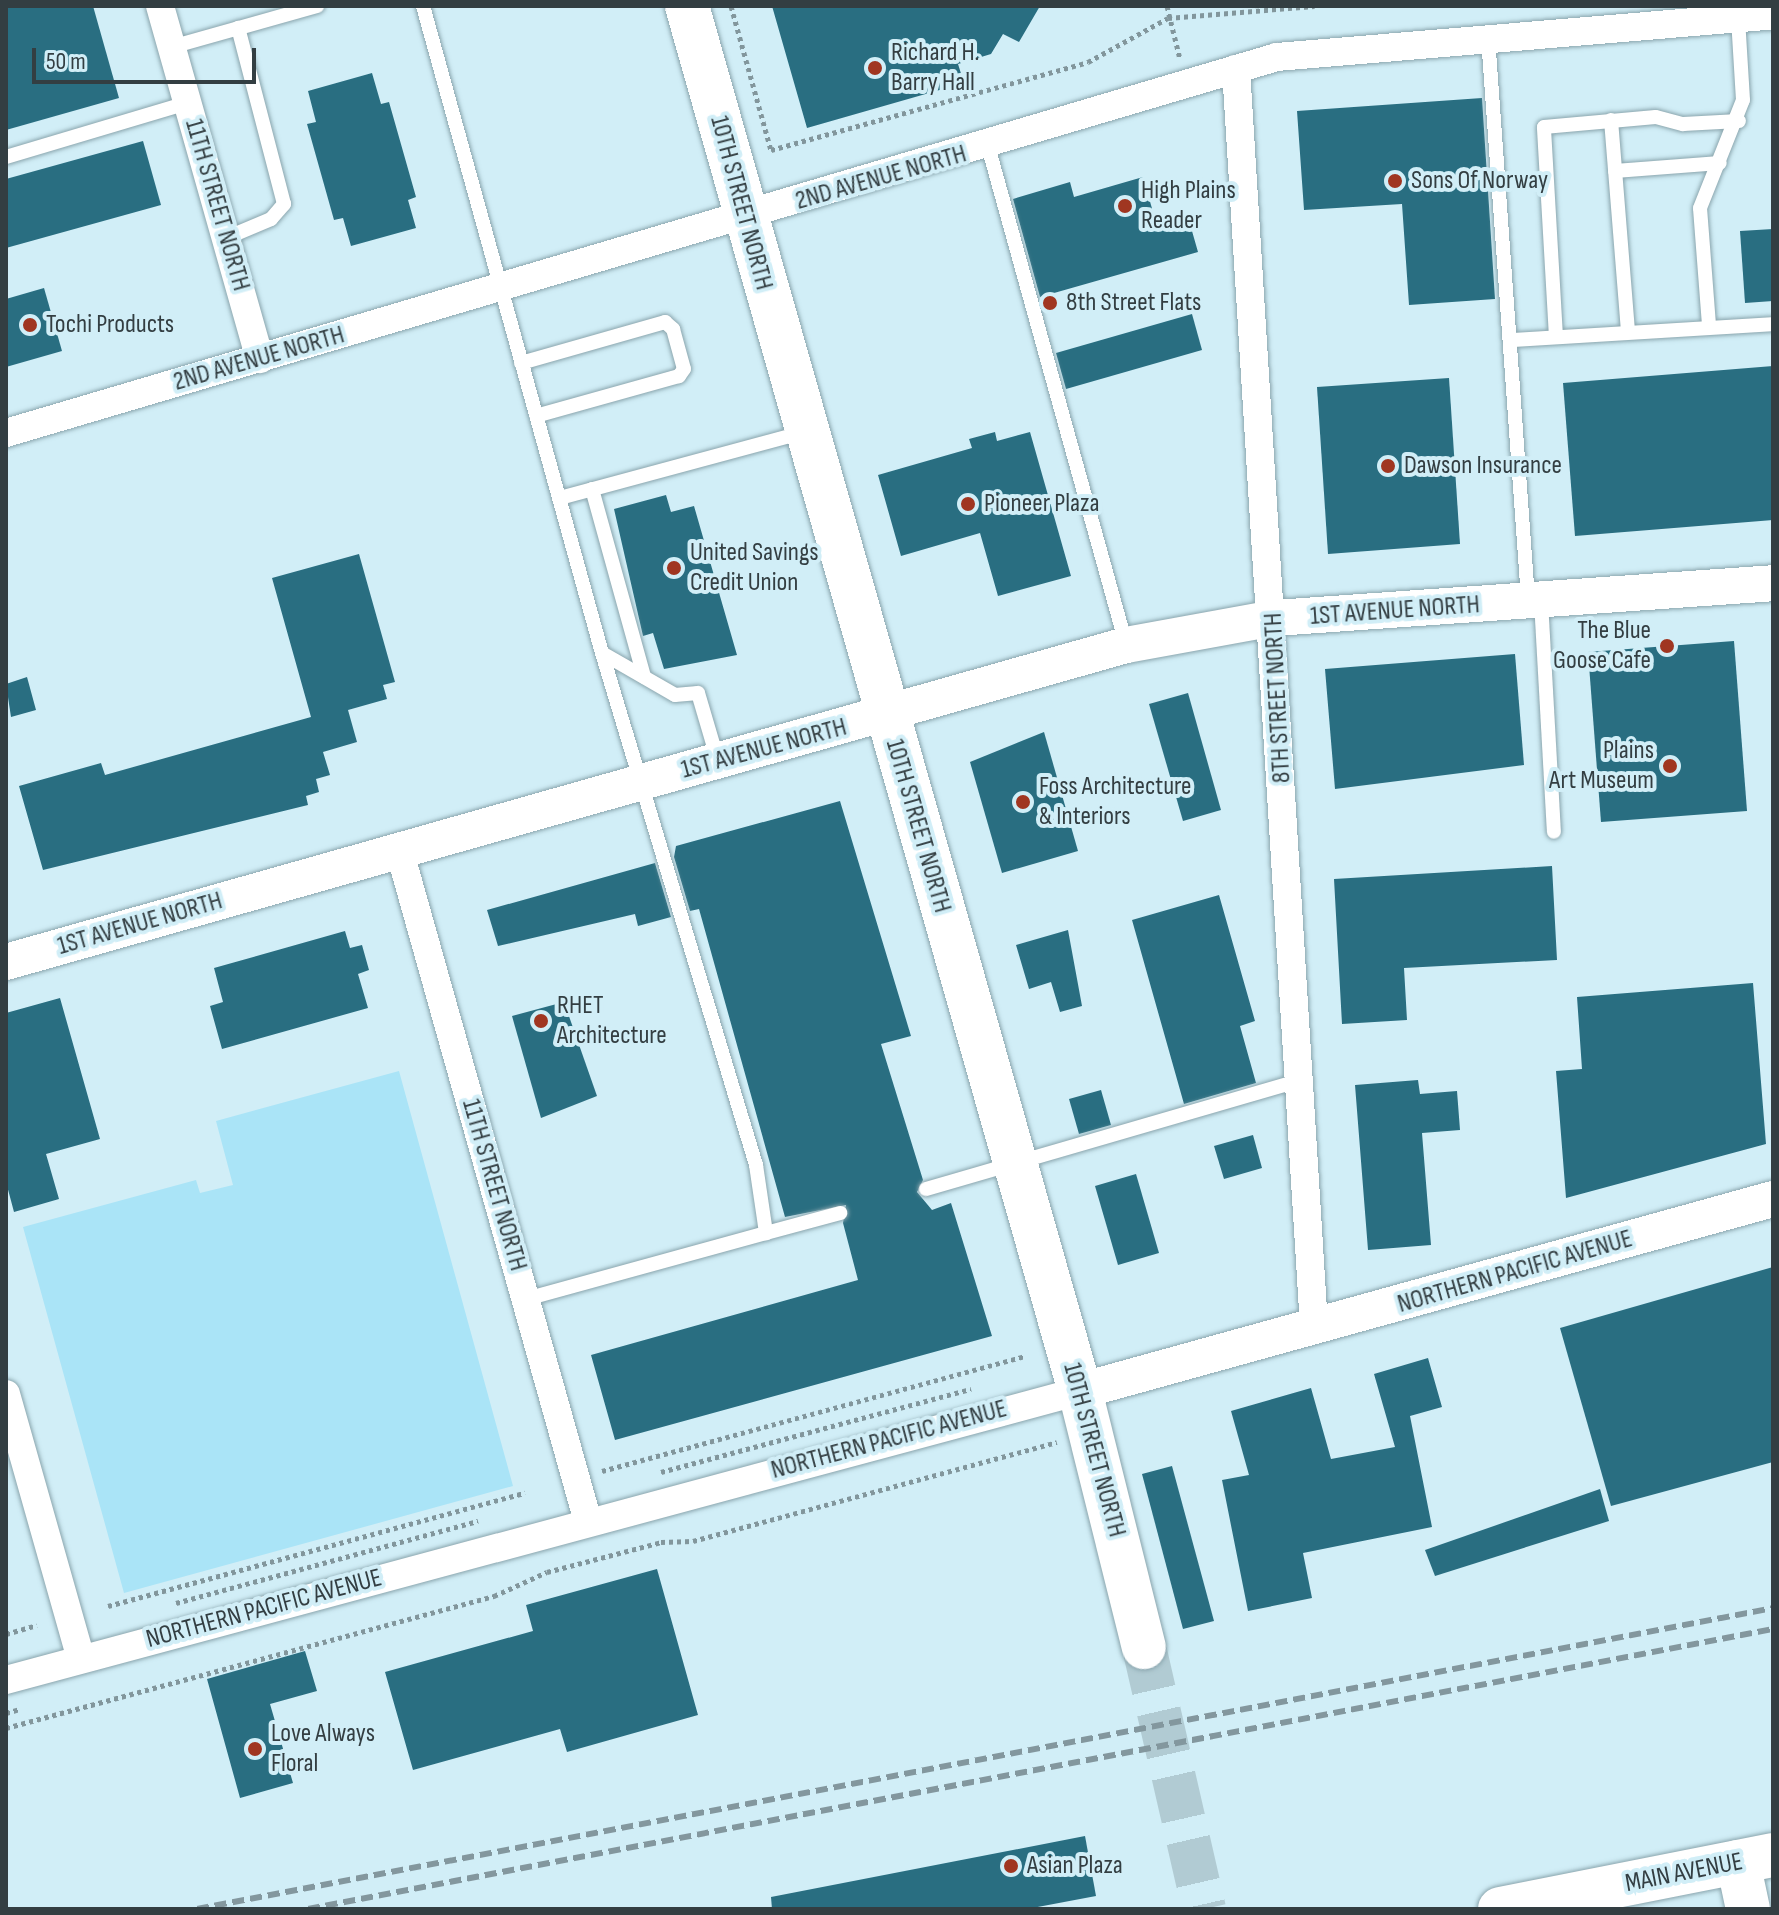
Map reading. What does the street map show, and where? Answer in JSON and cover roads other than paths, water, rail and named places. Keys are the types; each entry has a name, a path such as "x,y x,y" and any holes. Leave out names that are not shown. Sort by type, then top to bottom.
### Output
{"main road":[{"name":"10TH STREET NORTH","path":"687,6 805,432 1080,1391 1144,1647"},
{"name":"MAIN AVENUE","path":"1500,1909 1755,1859"},
{"path":"1748,1909 1755,1859"}],"street":[{"name":"11TH STREET NORTH","path":"160,6 260,359"},
{"name":"2ND AVENUE NORTH","path":"6,433 988,146 1277,57 1752,14"},
{"name":"8TH STREET NORTH","path":"1236,69 1275,618 1303,1080 1314,1328"},
{"name":"1ST AVENUE NORTH","path":"6,962 399,849 887,716 1126,645 1275,618 1773,583"},
{"name":"11TH STREET NORTH","path":"399,849 588,1522"},
{"name":"NORTHERN PACIFIC AVENUE","path":"6,1680 1314,1328 1773,1199"},
{"path":"6,1394 13,1447 81,1659"}],"lane":[{"path":"171,47 317,6"},
{"path":"423,6 602,653 645,783 756,1165 766,1233"},
{"path":"1709,325 1700,208 1739,121 1752,14"},
{"path":"226,238 271,219 284,204 238,28"},
{"path":"1488,37 1554,832"},
{"path":"6,157 187,103"},
{"path":"1556,337 1542,131 1611,120 1656,117 1683,124 1739,121"},
{"path":"1611,120 1628,331"},
{"path":"988,146 1126,645"},
{"path":"1615,171 1720,163"},
{"path":"521,363 665,322 684,369 536,416"},
{"path":"1512,340 1709,325 1773,324"},
{"path":"560,498 805,432"},
{"path":"592,489 644,677"},
{"path":"602,653 675,695 698,693 718,761"},
{"path":"926,1189 1303,1080"},
{"path":"526,1299 840,1213"}],"tunnel":[{"path":"1144,1647 1204,1909"}],"railway":[{"path":"197,1909 1773,1608"},
{"path":"308,1909 1773,1629"}],"place":[{"name":"Richard H. Barry Hall","path":"875,68"},
{"name":"Sons Of Norway","path":"1395,181"},
{"name":"High Plains Reader","path":"1125,206"},
{"name":"8th Street Flats","path":"1050,303"},
{"name":"Tochi Products","path":"30,325"},
{"name":"Dawson Insurance","path":"1388,466"},
{"name":"Pioneer Plaza","path":"968,504"},
{"name":"United Savings Credit Union","path":"674,568"},
{"name":"The Blue Goose Cafe","path":"1667,646"},
{"name":"Plains Art Museum","path":"1670,766"},
{"name":"Foss Architecture & Interiors","path":"1023,802"},
{"name":"RHET Architecture","path":"541,1021"},
{"name":"Love Always Floral","path":"255,1749"},
{"name":"Asian Plaza","path":"1011,1866"}]}
